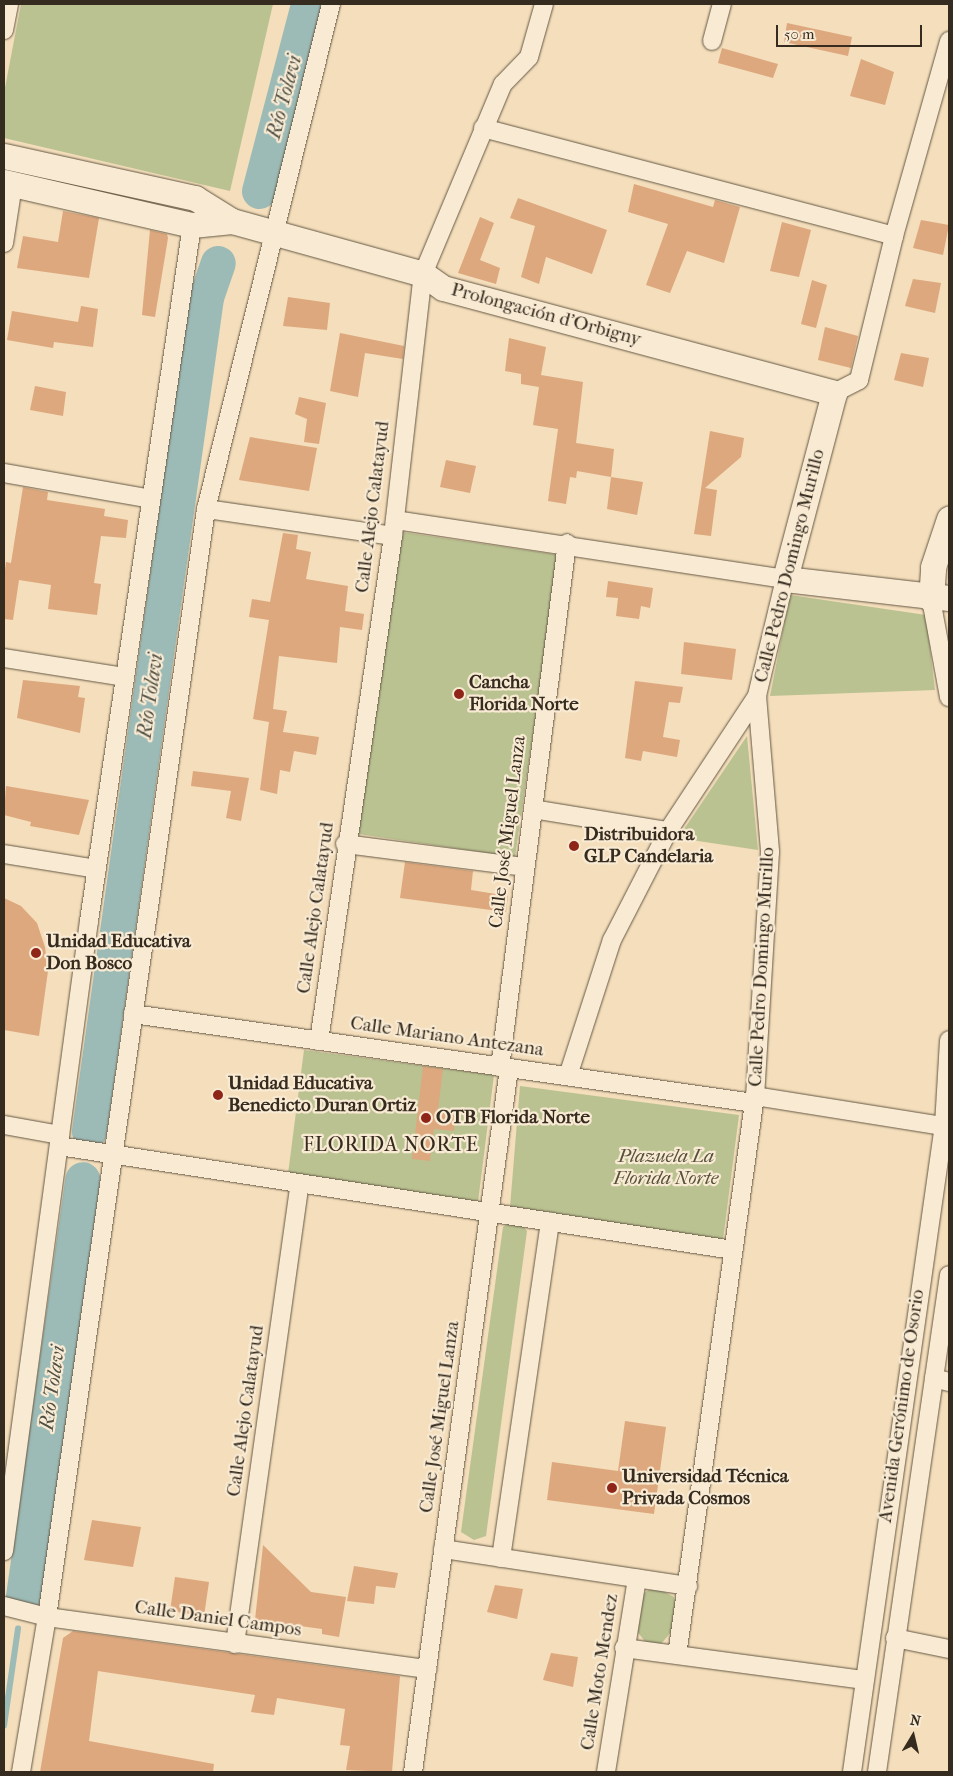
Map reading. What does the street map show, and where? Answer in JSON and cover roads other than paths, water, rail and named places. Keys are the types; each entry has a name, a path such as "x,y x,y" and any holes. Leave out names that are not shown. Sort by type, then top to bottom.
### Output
{"street":[{"path":"4,30 9,4"},
{"path":"21,1772 48,1617 206,509 331,4"},
{"name":"Calle Alejo Calatayud","path":"320,1041 345,844 394,528 423,274 503,84 529,57 544,4"},
{"path":"712,41 722,4"},
{"path":"834,393 859,380 894,236 949,40"},
{"path":"483,128 894,236"},
{"name":"Prolongación d'Orbigny","path":"4,156 195,198 232,221 274,231 423,274 443,288 834,393"},
{"path":"4,243 8,183"},
{"name":"Prolongación d'Orbigny","path":"8,183 192,226 232,221"},
{"path":"4,1552 97,869 192,226"},
{"name":"Calle Pedro Domingo Murillo","path":"677,1655 754,1100 770,852 757,696 785,579 834,393"},
{"path":"4,473 151,499"},
{"path":"206,509 567,543 785,579 940,599"},
{"path":"949,518 933,567 940,599 949,697"},
{"name":"Calle José Miguel Lanza","path":"413,1772 490,1213 525,867 567,543"},
{"path":"4,658 125,677"},
{"path":"568,1076 612,940 668,831 757,696"},
{"path":"533,809 668,831"},
{"path":"345,844 525,867"},
{"path":"4,854 97,869"},
{"name":"Calle Mariano Antezana","path":"133,1014 568,1076 947,1126"},
{"name":"Avenida Gerónimo de Osorio","path":"852,1772 866,1654 947,1126 949,1040"},
{"path":"4,1125 113,1155 733,1250"},
{"name":"Calle Alejo Calatayud","path":"235,1644 300,1184"},
{"path":"501,1558 550,1222"},
{"name":"Avenida Gerónimo de Osorio","path":"877,1772 895,1638 942,1380 949,1275"},
{"path":"443,1549 688,1586"},
{"name":"Calle Moto Mendez","path":"606,1772 624,1648 637,1578"},
{"name":"Calle Daniel Campos","path":"4,1606 48,1617 427,1669"},
{"path":"895,1638 949,1649"},
{"path":"624,1648 863,1680"},
{"path":"866,1654 892,1657"}],"waterway":[{"name":"Río Tolavi","path":"259,191 308,4"},
{"name":"Río Tolavi","path":"89,1131 206,297 218,263"},
{"name":"Río Tolavi","path":"23,1596 82,1179"},
{"name":"Río Tolavi","path":"4,1726 18,1629"}],"place":[{"name":"Cancha Florida Norte","path":"459,694"},
{"name":"Distribuidora GLP Candelaria","path":"574,846"},
{"name":"Unidad Educativa Don Bosco","path":"36,953"},
{"name":"Unidad Educativa Benedicto Duran Ortiz","path":"218,1095"},
{"name":"OTB Florida Norte","path":"426,1118"},
{"name":"Universidad Técnica Privada Cosmos","path":"612,1488"}],"district":[{"name":"FLORIDA NORTE","path":"391,1144"}],"park label":[{"name":"Plazuela La Florida Norte","path":"666,1168"}]}
